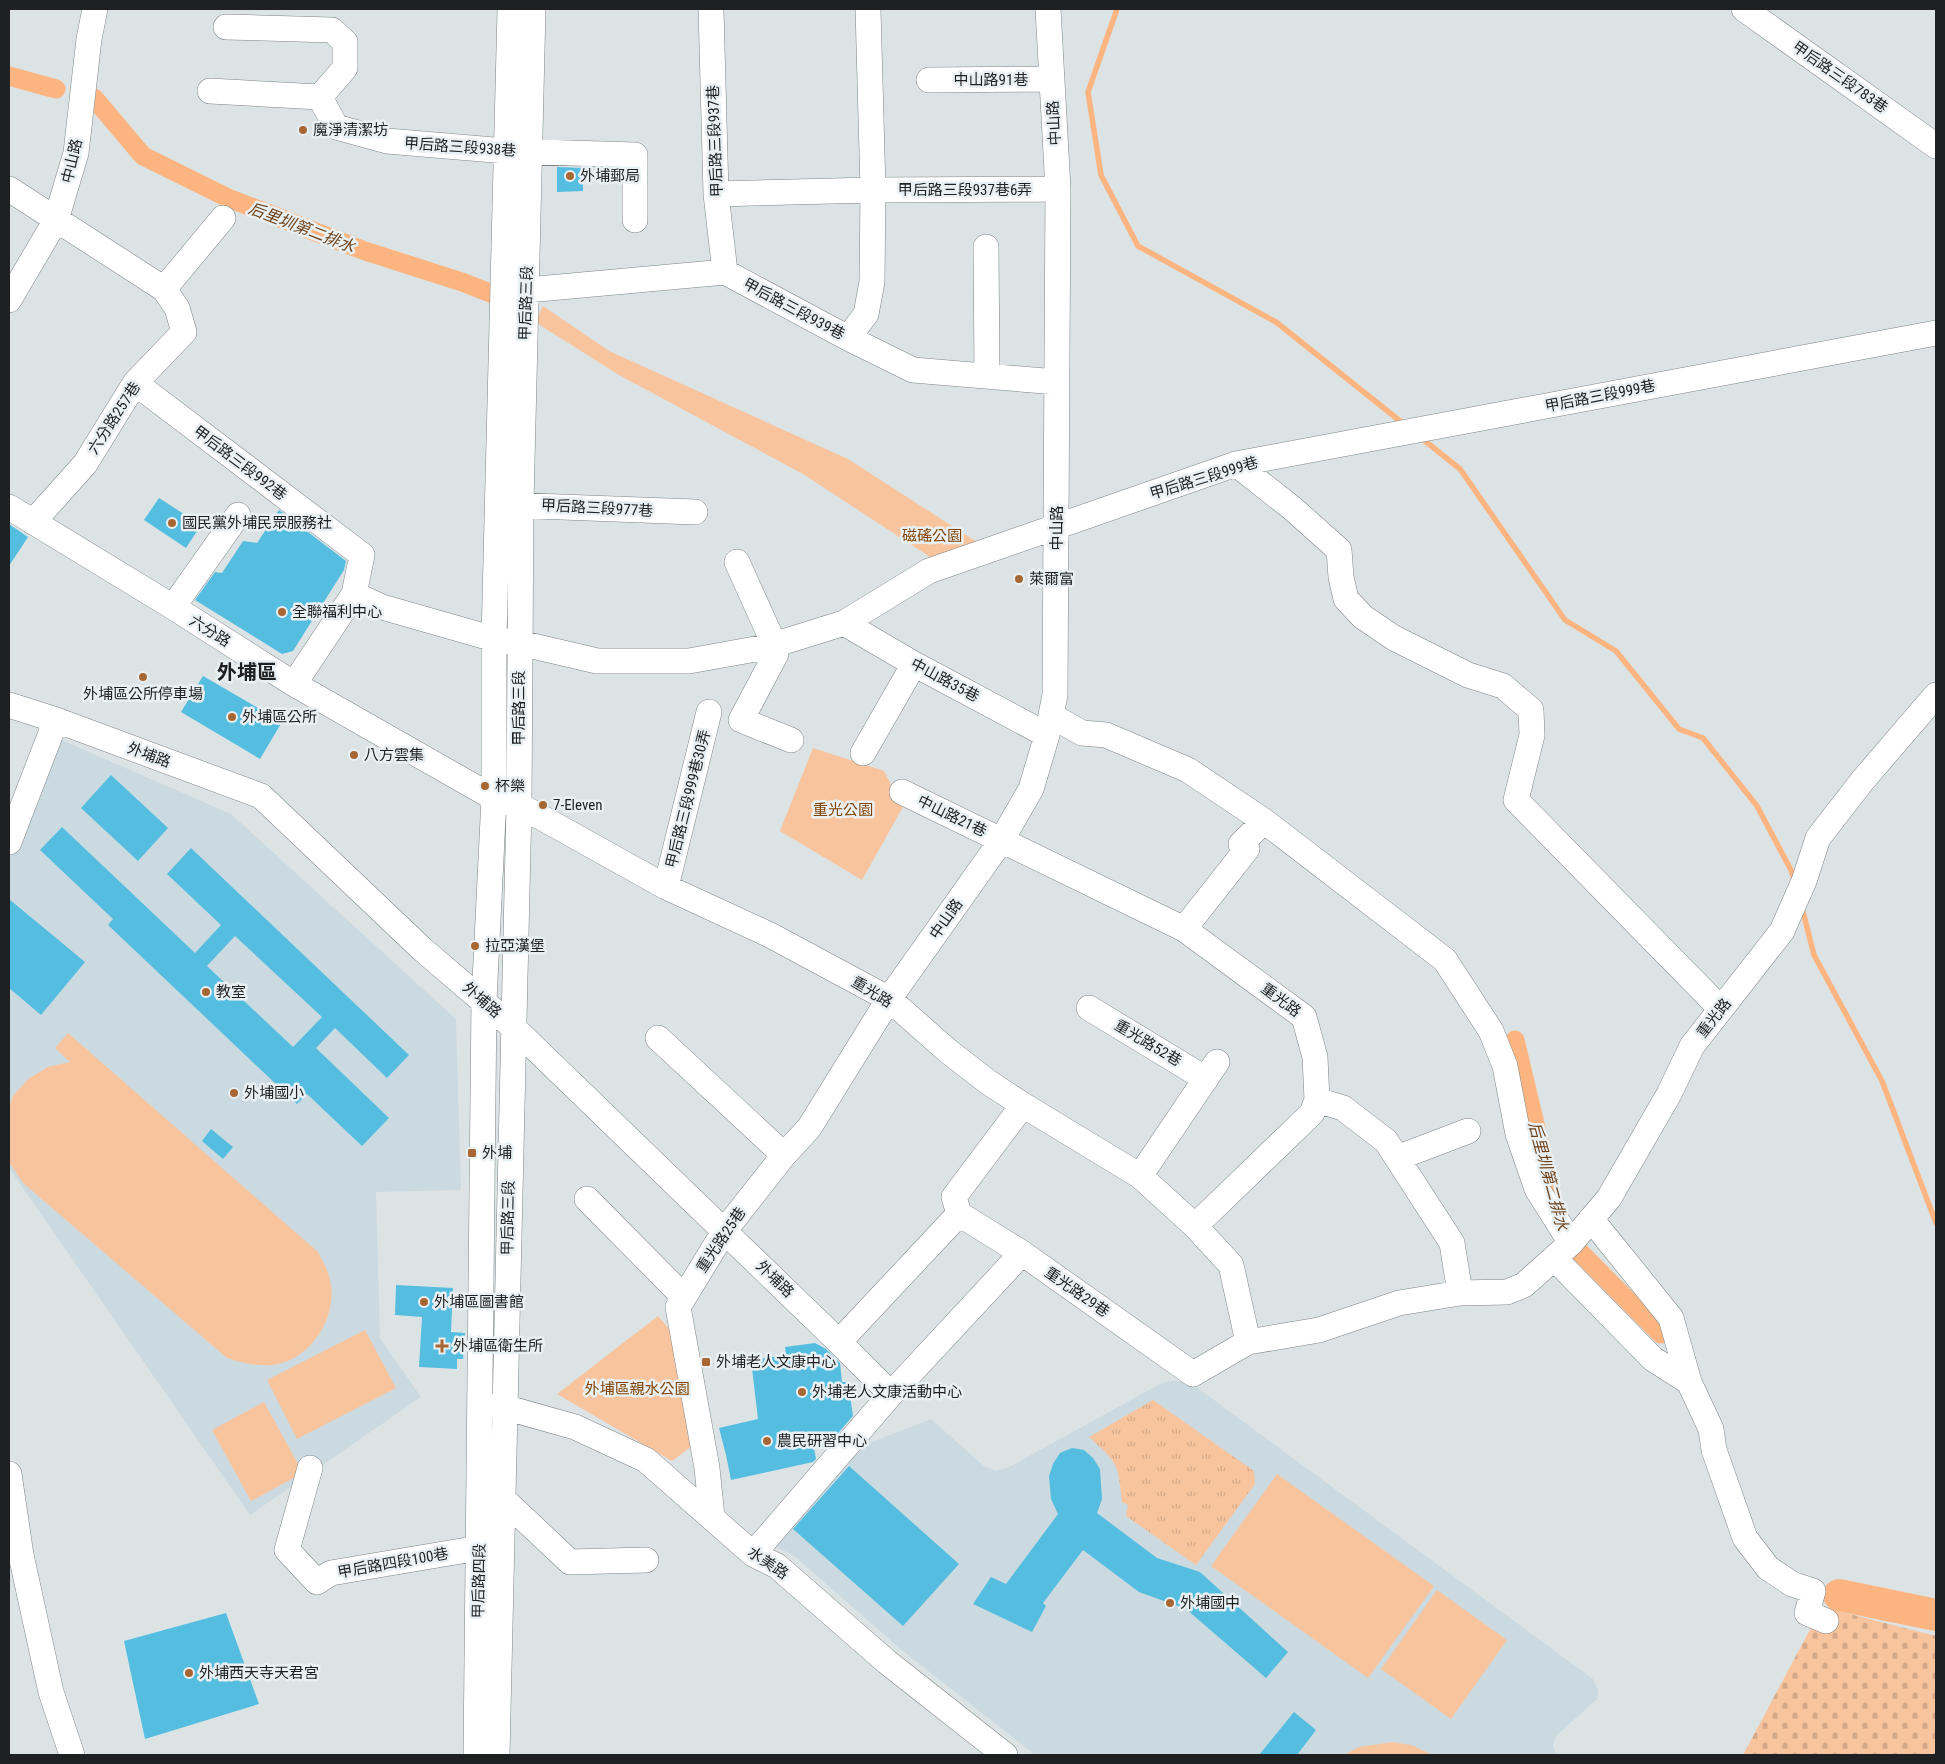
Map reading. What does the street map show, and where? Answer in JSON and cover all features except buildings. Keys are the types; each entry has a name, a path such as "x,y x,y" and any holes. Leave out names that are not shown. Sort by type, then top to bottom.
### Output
{"street":[{"name":"中山路","path":"9,300 56,220 76,153 89,39 95,9"},
{"name":"甲后路三段","path":"492,1406 484,1001 494,798 494,639 509,504 527,290 510,9"},
{"name":"甲后路三段","path":"492,1406 513,1027 519,805 520,643 509,504 518,151 533,9"},
{"name":"甲后路三段937巷","path":"711,9 716,194 725,272"},
{"path":"848,338 866,314 872,282 873,190 868,9"},
{"name":"中山路","path":"888,999 1002,841 1031,789 1049,725 1055,694 1058,189 1048,9"},
{"name":"甲后路三段783巷","path":"1744,9 1936,146"},
{"path":"210,91 320,96 345,68 345,42 332,30 226,27"},
{"name":"中山路91巷","path":"930,80 1052,79"},
{"name":"甲后路三段938巷","path":"320,96 336,127 387,141 518,151 635,154 635,220"},
{"path":"9,189 164,289 222,218"},
{"name":"甲后路三段937巷6弄","path":"716,194 873,190 1058,189"},
{"path":"986,247 987,376"},
{"name":"甲后路三段939巷","path":"527,290 725,272 848,338 913,370 1057,382"},
{"name":"六分路257巷","path":"33,522 84,464 135,383 184,332 177,308 164,289"},
{"name":"甲后路三段999巷","path":"494,639 520,643 597,661 689,661 774,644 844,623 929,571 1236,464 1936,333"},
{"name":"甲后路三段992巷","path":"135,383 362,555 354,594 294,684"},
{"path":"1236,464 1292,508 1339,550 1341,577 1346,599 1363,617 1394,638 1468,675 1503,686 1531,710 1532,735 1516,800 1721,1009"},
{"name":"甲后路三段977巷","path":"509,504 695,512"},
{"name":"六分路","path":"9,507 173,607 294,684 494,798 519,805"},
{"path":"173,607 238,515"},
{"path":"736,562 774,644 776,654 741,720 791,740"},
{"path":"354,594 382,606 494,639"},
{"name":"中山路35巷","path":"844,623 914,664 1049,725 1082,733 1106,734 1188,770 1264,821 1444,960 1491,1031 1505,1066 1518,1134 1537,1189 1562,1251 1653,1359 1689,1382"},
{"path":"863,753 914,664"},
{"name":"重光路","path":"1193,1374 1248,1342 1320,1330 1399,1302 1460,1293 1506,1292 1524,1286 1562,1251 1609,1198 1669,1094 1692,1046 1782,931 1804,881 1818,838 1863,780 1936,695"},
{"name":"外埔路","path":"9,705 56,720 261,796 422,949 513,1027 725,1230 891,1394"},
{"name":"甲后路三段999巷30弄","path":"666,886 709,712"},
{"path":"9,842 56,720"},
{"name":"中山路21巷","path":"902,792 1002,841"},
{"name":"重光路","path":"519,805 666,886 770,935 888,999 948,1051 988,1082 1140,1176 1195,1226 1231,1265 1248,1342"},
{"path":"1184,929 1247,849 1241,844 1264,821"},
{"name":"重光路","path":"1002,841 1184,929 1304,1017 1316,1057 1317,1100"},
{"name":"重光路25巷","path":"712,1517 706,1468 678,1307 725,1230 784,1155 809,1128 888,999"},
{"name":"重光路52巷","path":"1089,1008 1212,1070 1140,1176"},
{"path":"658,1038 784,1155"},
{"path":"1195,1226 1312,1113 1317,1100 1343,1108 1386,1141 1452,1243 1460,1293"},
{"path":"839,1342 959,1214 954,1197 1023,1105"},
{"path":"1396,1158 1468,1131"},
{"path":"587,1199 684,1297"},
{"name":"重光路29巷","path":"959,1214 1022,1253 1193,1374"},
{"path":"1591,1219 1670,1318 1689,1382 1711,1429 1714,1450 1745,1538 1768,1568 1792,1584 1813,1591 1807,1613 1826,1621"},
{"path":"752,1554 891,1394 1022,1253"},
{"name":"甲后路四段","path":"492,1406 502,1498 497,1755"},
{"name":"甲后路四段","path":"476,1755 479,1548 492,1406"},
{"name":"水美路","path":"492,1406 575,1427 646,1460 752,1554 777,1566 887,1662 1005,1755"},
{"name":"甲后路四段100巷","path":"310,1468 287,1550 317,1582 331,1573 479,1548"},
{"path":"9,1474 20,1555 51,1692 72,1755"},
{"path":"502,1498 570,1562 646,1560"}],"shaded area":[{"name":"外埔國小","path":"57,738 231,814 456,1019 461,1190 376,1192 380,1338 421,1397 250,1515 9,1168 9,849"},
{"name":"外埔國中","path":"1178,1381 1195,1386 1593,1679 1598,1689 1597,1699 1556,1736 1553,1745 1556,1755 1035,1755 903,1651 793,1555 768,1543 857,1448 931,1419 984,1466 996,1471 1009,1467 1160,1384"}],"green space":[{"name":"磁磘公園","path":"543,306 609,351 848,459 980,544 933,559 803,474 619,375 535,322"},
{"name":"重光公園","path":"813,748 884,771 903,807 862,880 780,831"},
{"path":"68,1033 318,1252 328,1273 331,1303 321,1332 300,1354 287,1361 272,1365 249,1364 227,1358 23,1183 9,1162 9,1107 13,1096 28,1079 48,1067 70,1062 55,1048"},
{"name":"外埔區親水公園","path":"658,1316 672,1332 692,1446 672,1461 557,1394"},
{"path":"365,1330 396,1388 297,1439 267,1380"},
{"path":"1153,1400 1254,1471 1255,1484 1196,1565 1126,1516 1128,1505 1122,1502 1115,1465 1106,1453 1089,1437"},
{"path":"264,1402 303,1473 251,1501 212,1430"},
{"path":"1277,1474 1434,1586 1368,1678 1211,1566"},
{"path":"1437,1590 1507,1640 1451,1719 1381,1669"},
{"path":"1822,1607 1936,1636 1936,1755 1743,1755"},
{"path":"1393,1742 1411,1745 1433,1755 1344,1755 1359,1747"}],"waterway":[{"path":"1117,9 1088,92 1101,175 1138,246 1276,322 1405,425"},
{"name":"后里圳第二排水","path":"9,76 56,89"},
{"name":"后里圳第二排水","path":"94,98 143,156 228,198 365,251 462,282 513,302"},
{"path":"1420,437 1460,469 1565,620 1616,651 1679,729 1703,738 1757,806 1791,870 1795,882"},
{"path":"1802,908 1814,955 1882,1081 1936,1223"},
{"name":"后里圳第二排水","path":"1515,1040 1561,1233 1661,1334"},
{"path":"1839,1595 1936,1615"}],"place":[{"name":"魔淨清潔坊","path":"303,130"},
{"name":"外埔郵局","path":"570,176"},
{"name":"國民黨外埔民眾服務社","path":"172,523"},
{"name":"萊爾富","path":"1019,579"},
{"name":"全聯福利中心","path":"282,612"},
{"name":"外埔區公所停車場","path":"143,677"},
{"name":"外埔區公所","path":"232,717"},
{"name":"八方雲集","path":"354,755"},
{"name":"杯樂","path":"485,786"},
{"name":"7-Eleven","path":"543,805"},
{"name":"拉亞漢堡","path":"475,946"},
{"name":"教室","path":"206,992"},
{"name":"外埔國小","path":"234,1093"},
{"name":"外埔","path":"472,1153"},
{"name":"外埔區圖書館","path":"424,1302"},
{"name":"外埔區衛生所","path":"442,1346"},
{"name":"外埔老人文康中心","path":"706,1362"},
{"name":"外埔老人文康活動中心","path":"802,1392"},
{"name":"農民研習中心","path":"767,1441"},
{"name":"外埔國中","path":"1170,1603"},
{"name":"外埔西天寺天君宮","path":"189,1673"}],"district":[{"name":"外埔區","path":"247,672"}]}
